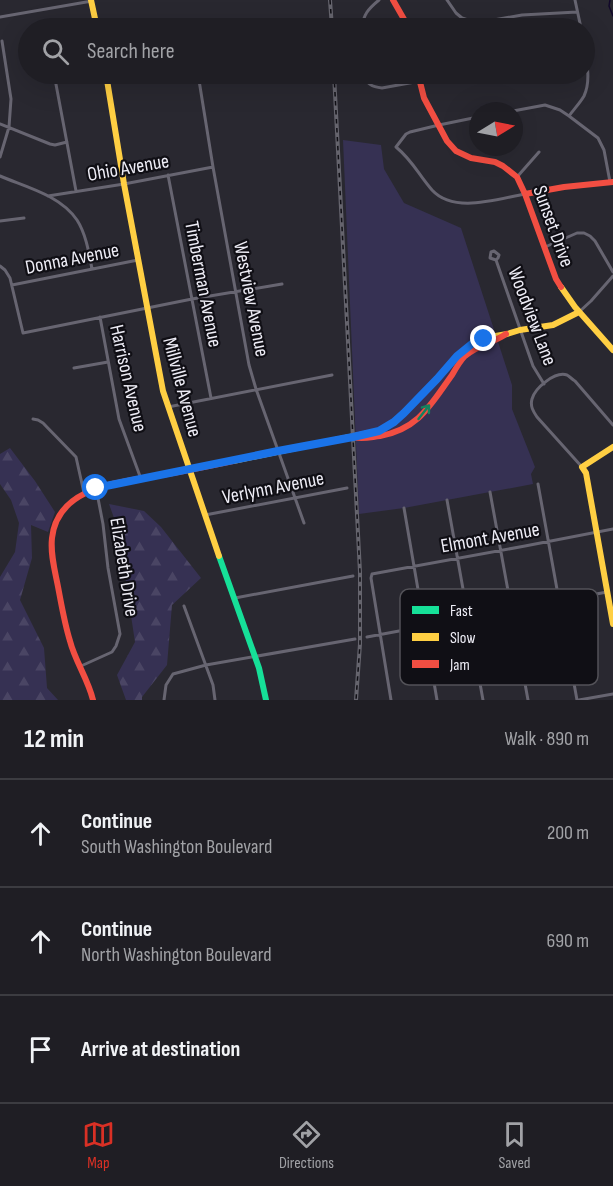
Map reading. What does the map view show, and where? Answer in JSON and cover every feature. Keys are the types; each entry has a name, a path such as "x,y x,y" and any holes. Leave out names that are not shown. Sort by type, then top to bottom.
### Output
{"street":[{"path":"0,17 92,0 95,18"},
{"path":"363,18 378,0"},
{"path":"393,0 404,18"},
{"path":"447,0 462,18"},
{"path":"575,0 578,18"},
{"path":"505,18 577,12"},
{"path":"0,157 9,127 11,99 2,41"},
{"path":"56,84 76,191"},
{"name":"Millville Avenue","path":"107,84 163,391 261,674 266,700"},
{"name":"Westview Avenue","path":"200,84 249,365 304,523"},
{"path":"368,84 376,88 395,84"},
{"name":"Sunset Drive","path":"421,84 424,98 447,141 456,151 471,158 495,162 518,177 556,279 566,296 613,350"},
{"path":"569,116 583,96 587,84"},
{"path":"469,119 410,132 396,147 413,163 433,191 445,200 458,204 472,204 564,187 612,182 604,150 598,138 561,110 545,105 523,109"},
{"path":"0,124 50,144 67,142"},
{"path":"518,177 539,152"},
{"name":"Ohio Avenue","path":"48,196 213,166"},
{"name":"Timberman Avenue","path":"168,175 211,398"},
{"path":"0,176 48,196 61,204 77,221 88,248 92,269"},
{"path":"0,221 24,218"},
{"path":"93,700 90,687 70,644 52,549 52,537 56,523 68,504 96,488 379,431 394,422 457,356 473,343 520,330 553,325 571,317 591,301 613,274 590,236 577,233 545,247"},
{"name":"Donna Avenue","path":"12,285 138,260"},
{"name":"Woodview Lane","path":"496,260 532,366 544,384 532,399 532,410 582,466"},
{"path":"0,266 10,278 23,333 192,299 282,284"},
{"name":"Harrison Avenue","path":"100,317 119,419 141,479"},
{"path":"353,437 359,439 379,436 408,428 424,414 464,357 476,348 507,334"},
{"path":"74,368 108,362"},
{"path":"168,407 332,375"},
{"path":"544,384 559,375 568,376 613,425"},
{"path":"33,419 43,423 73,453 79,463 84,493"},
{"path":"613,447 582,466 586,473 613,624"},
{"path":"538,484 558,589"},
{"name":"Elizabeth Drive","path":"81,666 112,652 120,634 96,488"},
{"name":"Verlynn Avenue","path":"205,515 347,488"},
{"path":"490,492 508,589"},
{"path":"447,500 463,589"},
{"path":"404,508 418,589"},
{"name":"Elmont Avenue","path":"381,634 372,574 613,529"},
{"path":"235,598 353,576"},
{"path":"598,594 607,592"},
{"path":"184,606 213,685 215,700"},
{"path":"367,637 400,630"},
{"path":"381,634 392,700"},
{"path":"164,700 166,685 173,674 206,665 355,639"},
{"path":"434,685 437,700"},
{"path":"480,685 483,700"},
{"path":"525,685 528,700"},
{"path":"575,685 578,700 613,694"}],"green space":[{"path":"343,140 381,145 384,169 404,203 461,228 512,385 512,409 535,467 531,474 533,484 359,514"},
{"path":"10,448 55,512 48,532 31,525 32,558 20,600 44,648 47,688 58,700 0,700 0,577 15,552 19,523 11,500 0,484 0,454"},
{"path":"109,504 144,511 161,527 201,578 172,605 167,665 142,700 126,700 117,675 135,642 118,529"}],"waterway":[{"path":"610,0 609,6 613,16"}],"railway":[{"path":"330,0 331,18"},
{"path":"335,84 360,572 360,644 356,700"}],"traffic: fast":[{"path":"219,556 259,668 266,700"}],"traffic: slow":[{"path":"91,0 95,18"},
{"path":"108,84 163,391 219,556"},
{"path":"561,287 575,307 613,350"},
{"path":"233,461 379,431 395,422 457,356 473,343 484,338 553,325 579,312"},
{"path":"613,447 582,467 586,473 613,624"}],"traffic: jam":[{"path":"393,0 403,18"},
{"path":"420,84 424,98 447,141 456,151 471,158 495,162 517,177 561,287"},
{"path":"525,194 613,182"},
{"path":"353,437 380,436 405,428 423,414 465,356 506,334"},
{"path":"93,700 72,648 62,610 52,552 52,538 57,520 66,507 79,497 111,484 233,461"}],"route":[{"path":"96,488 379,431 404,413 457,356 473,343 484,339"}]}
